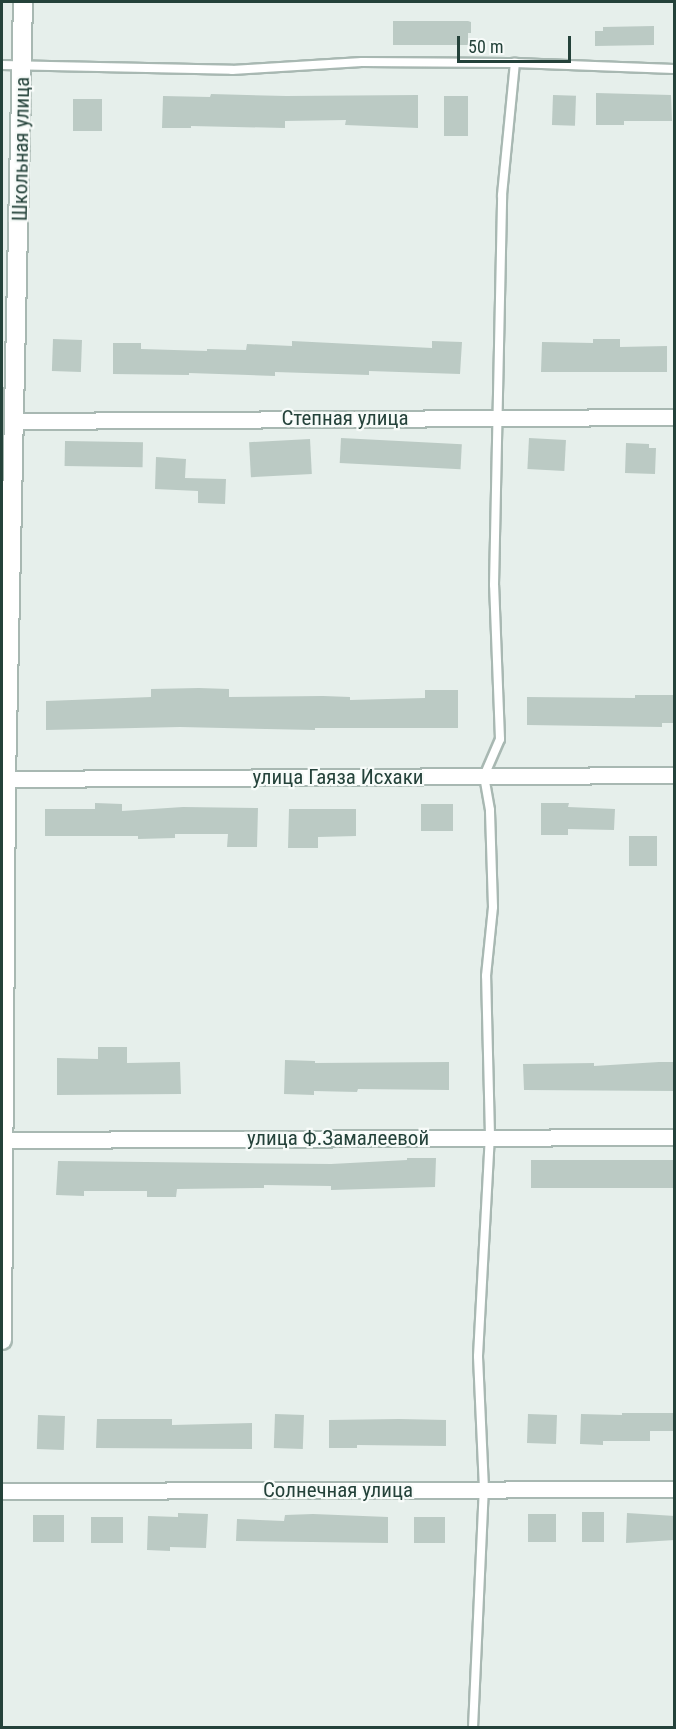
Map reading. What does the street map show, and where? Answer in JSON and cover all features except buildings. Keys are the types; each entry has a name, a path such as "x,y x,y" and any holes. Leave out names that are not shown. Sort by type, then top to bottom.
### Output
{"street":[{"name":"Школьная улица","path":"2,1340 4,779 16,421 23,2"},
{"name":"Степная улица","path":"16,421 675,417"},
{"name":"улица Гаяза Исхаки","path":"4,779 675,775"},
{"name":"улица Ф.Замалеевой","path":"3,1140 675,1137"},
{"name":"Солнечная улица","path":"2,1491 675,1489"}],"lane":[{"path":"2,64 232,70 362,62 515,63 675,69"},
{"path":"473,1728 484,1489 478,1356 490,1137 486,976 493,907 490,810 484,776 500,739 494,585 502,195 515,63"}]}
